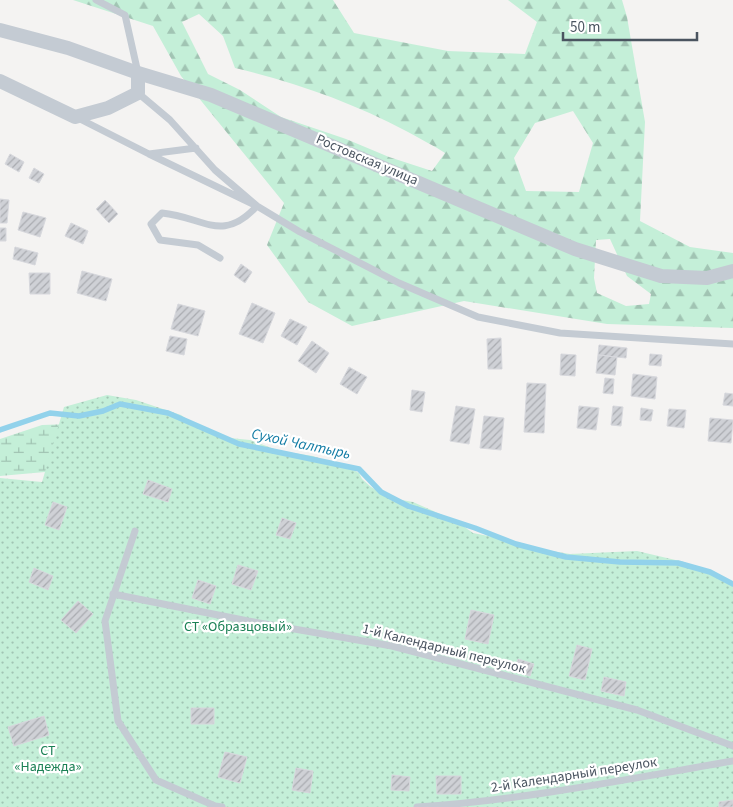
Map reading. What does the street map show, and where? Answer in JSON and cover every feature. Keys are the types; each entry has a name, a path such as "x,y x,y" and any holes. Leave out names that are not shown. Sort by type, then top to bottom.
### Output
{"street":[{"name":"Ростовская улица","path":"0,30 68,48 138,73 211,94 575,249 661,276 707,278 733,272"},
{"path":"0,80 75,117 108,108 138,93 138,73"}],"lane":[{"path":"96,0 125,16 138,73"},
{"path":"138,93 170,120 215,170 257,206"},
{"path":"75,117 257,206 300,232 399,283 478,317 560,333 733,344"},
{"path":"148,154 196,148"},
{"path":"220,258 198,245 160,240 152,224 162,213 180,215 210,226 232,225 248,216 257,206"},
{"path":"135,532 105,621 118,721 156,780 215,806 222,807"},
{"name":"1-й Календарный переулок","path":"113,594 248,621 392,646 637,710 733,746"},
{"name":"2-й Календарный переулок","path":"417,807 471,804 733,761"}],"green space":[{"path":"73,0 333,0 354,33 448,51 525,54 537,22 508,0 622,0 627,17 645,122 640,221 690,247 733,253 733,328 607,324 464,301 352,326 308,302 267,245 284,203 181,76 153,26","holes":["199,14 223,36 235,68 302,87 366,111 445,153 432,171 281,117 240,90 208,74 182,22","573,111 593,143 579,192 526,191 514,158 535,123","610,239 627,276 651,294 649,304 626,306 597,293 594,278 596,240"]},
{"name":"СТ «Образцовый»","path":"107,395 136,400 181,415 191,422 230,438 250,440 280,451 313,456 353,470 359,473 362,479 371,487 383,494 413,502 456,521 473,533 570,554 637,551 684,562 733,584 733,807 0,807 0,478 42,482 64,407"},
{"path":"71,424 79,488 45,472 0,476 0,439 42,425"}],"building":[{"path":"10,154 24,162 19,172 5,164"},
{"path":"34,168 44,174 39,183 29,178"},
{"path":"0,199 9,200 7,223 0,223"},
{"path":"105,200 118,214 109,223 96,209"},
{"path":"23,212 46,218 40,237 18,230"},
{"path":"71,223 88,231 83,244 65,236"},
{"path":"0,228 6,228 6,241 0,241"},
{"path":"15,247 38,253 35,265 13,259"},
{"path":"241,264 252,272 245,283 234,275"},
{"path":"82,271 112,279 106,301 77,293"},
{"path":"29,273 50,273 50,294 30,294"},
{"path":"252,303 275,313 263,343 239,334"},
{"path":"178,304 205,311 198,336 171,329"},
{"path":"290,319 307,327 297,345 281,336"},
{"path":"170,336 187,339 184,355 166,351"},
{"path":"501,338 502,369 488,369 487,339"},
{"path":"312,341 329,353 316,373 298,361"},
{"path":"599,345 627,348 626,358 598,355"},
{"path":"561,354 576,355 575,376 560,375"},
{"path":"650,354 662,355 661,366 649,365"},
{"path":"598,355 617,357 615,375 596,373"},
{"path":"349,367 367,377 357,394 340,384"},
{"path":"633,374 657,377 655,399 631,396"},
{"path":"605,378 614,379 613,394 603,393"},
{"path":"527,383 546,384 544,433 524,432"},
{"path":"412,390 425,392 422,412 410,410"},
{"path":"725,393 733,394 733,406 723,405"},
{"path":"456,406 475,409 469,444 450,441"},
{"path":"579,406 599,408 596,430 577,428"},
{"path":"613,406 623,407 621,426 611,425"},
{"path":"641,408 653,410 651,421 640,420"},
{"path":"669,409 686,410 684,428 667,426"},
{"path":"484,416 504,418 501,450 480,448"},
{"path":"710,418 733,420 731,443 708,441"},
{"path":"148,480 172,489 168,502 143,494"},
{"path":"53,502 67,507 59,530 45,525"},
{"path":"282,518 296,523 290,539 276,535"},
{"path":"238,565 258,571 251,590 232,584"},
{"path":"34,568 53,576 48,590 29,582"},
{"path":"198,580 216,586 210,604 192,598"},
{"path":"78,601 93,614 76,633 61,620"},
{"path":"471,610 494,615 488,644 465,639"},
{"path":"577,645 592,649 585,680 569,676"},
{"path":"518,659 534,664 530,676 514,671"},
{"path":"604,677 626,682 624,696 601,691"},
{"path":"191,708 214,708 214,724 191,724"},
{"path":"44,716 49,735 14,746 8,727"},
{"path":"225,752 247,757 240,783 218,777"},
{"path":"296,768 313,771 310,793 292,790"},
{"path":"392,775 410,777 409,791 391,790"},
{"path":"436,776 461,776 461,794 437,794"},
{"path":"733,800 733,807 719,807 719,802"}],"waterway":[{"name":"Сухой Чалтырь","path":"0,430 50,413 79,416 103,411 120,404 168,413 239,444 359,469 381,492 408,506 516,544 566,557 620,562 678,563 710,572 733,584"}],"park label":[{"name":"СТ «Надежда»","path":"48,760"}]}
